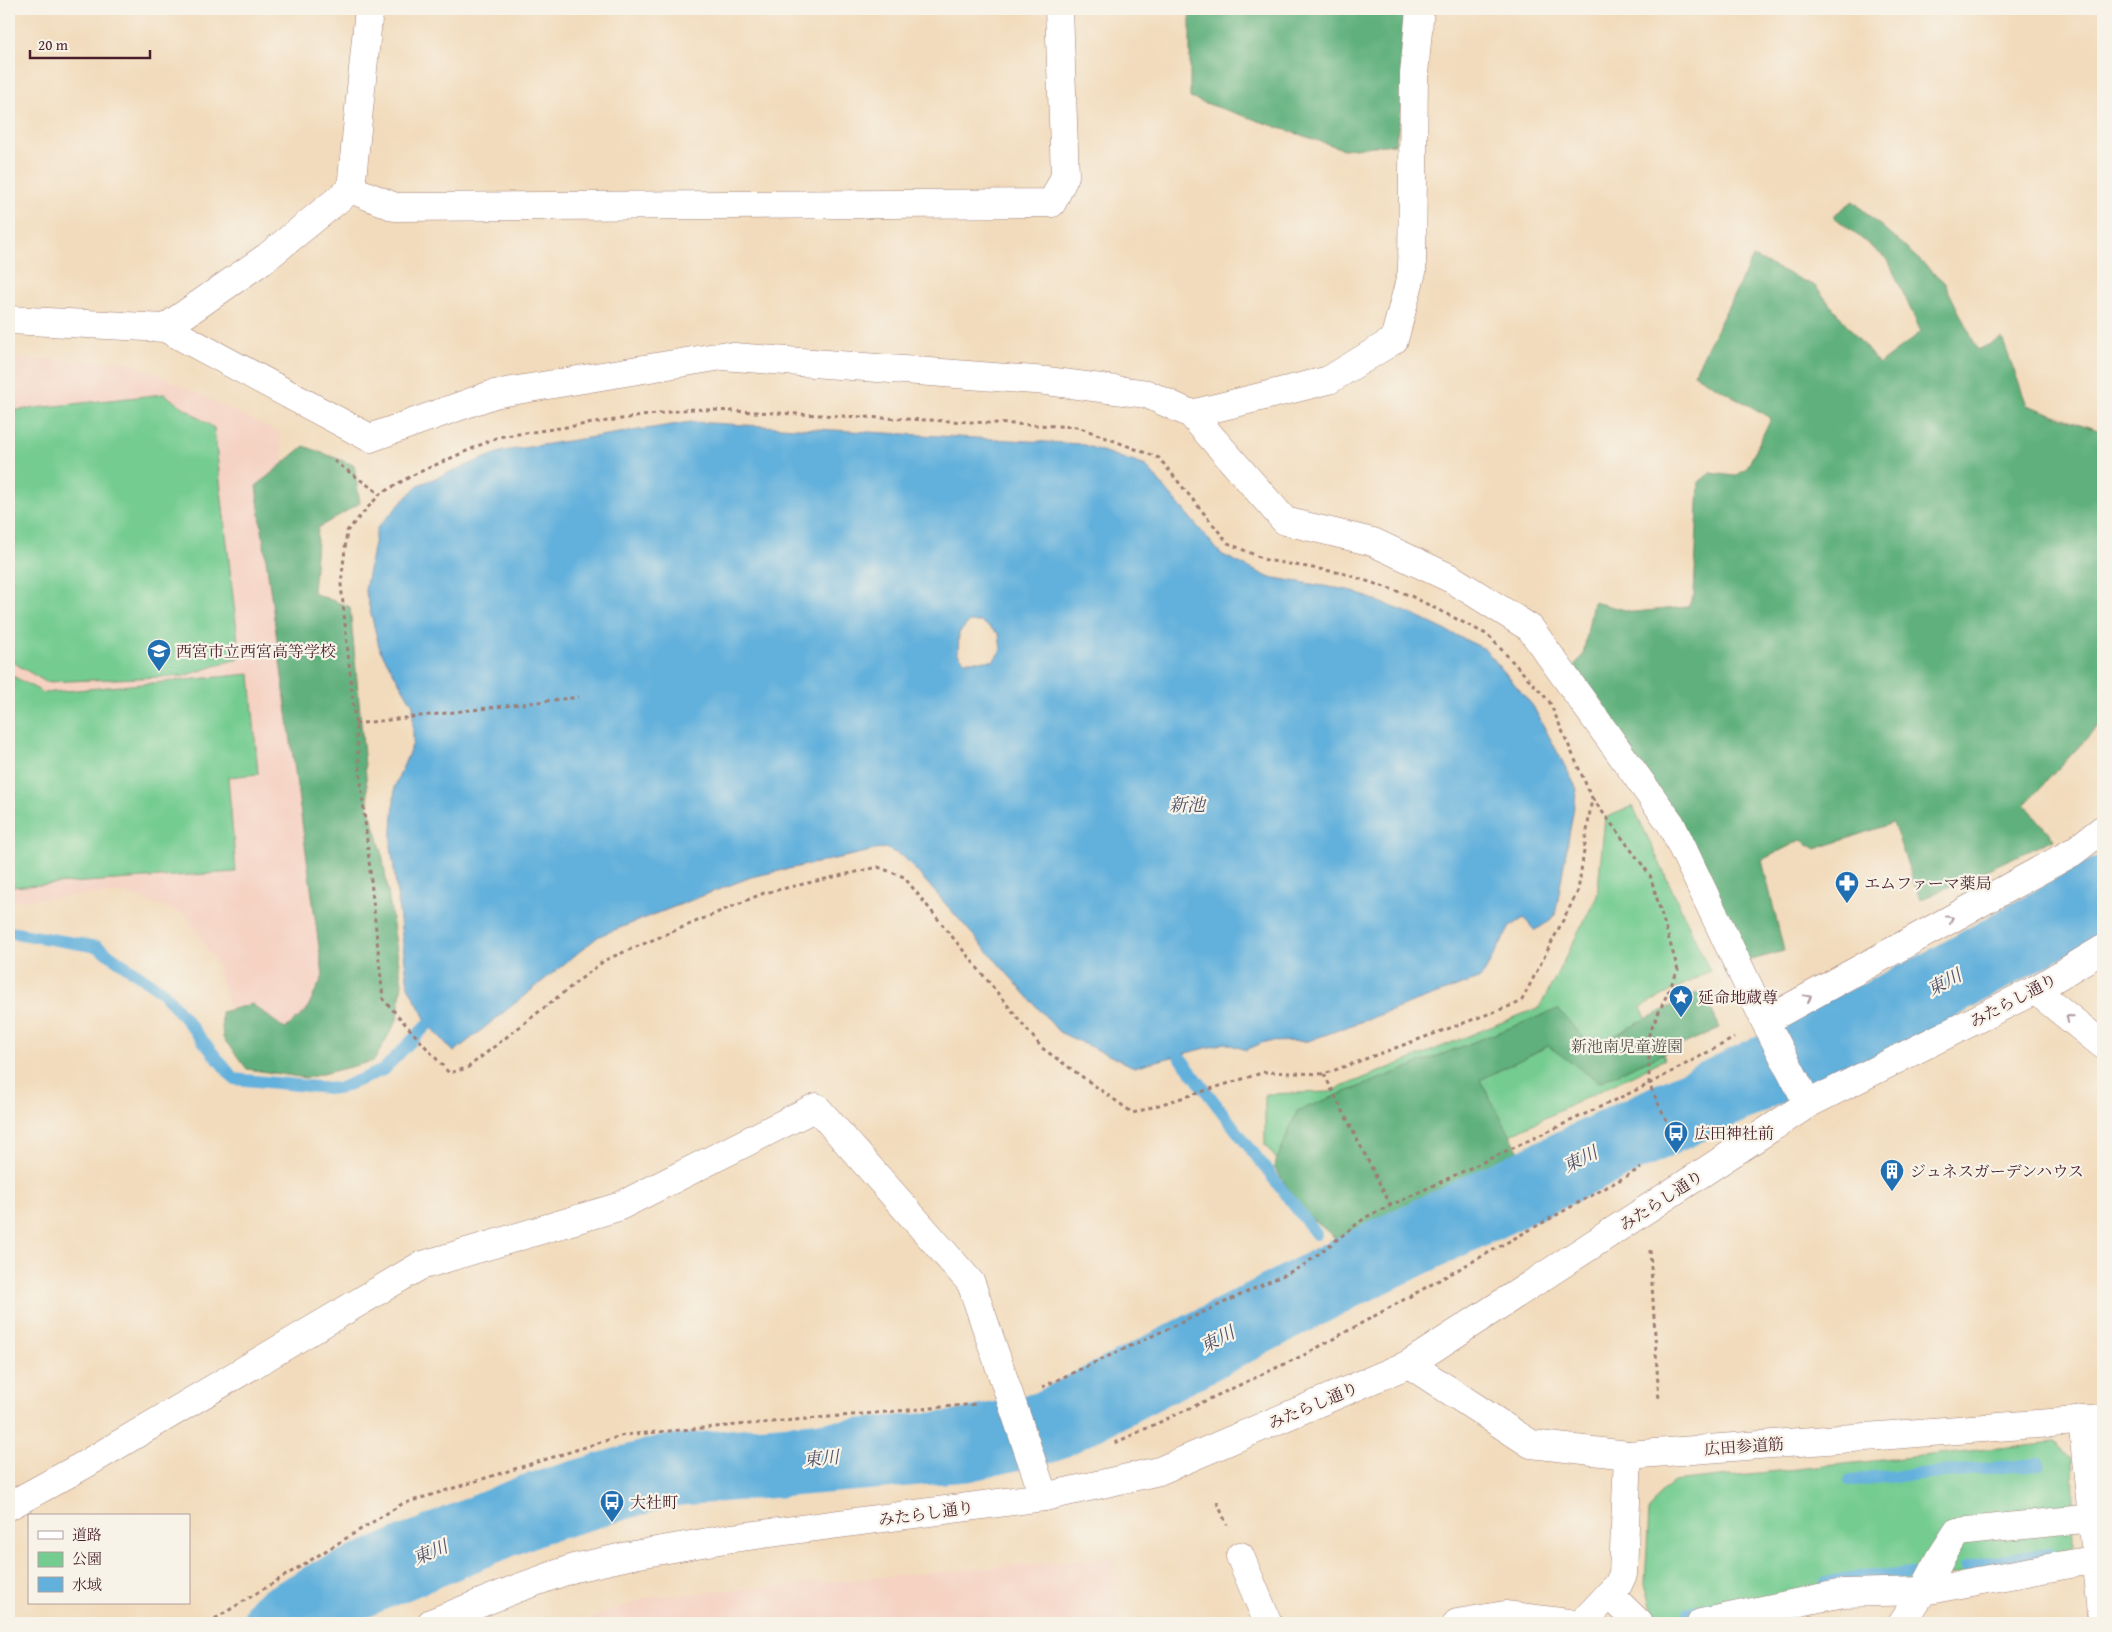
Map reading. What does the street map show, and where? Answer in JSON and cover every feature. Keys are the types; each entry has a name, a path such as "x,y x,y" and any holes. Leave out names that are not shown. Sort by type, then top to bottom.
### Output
{"street":[{"path":"165,328 267,257 351,189 369,9"},
{"path":"351,189 395,207 1052,203 1065,176 1059,9"},
{"path":"1191,414 1329,380 1394,340 1412,272 1414,74 1420,9"},
{"path":"9,320 165,328 370,438 494,394 722,356 1047,381 1147,394 1191,414 1285,520 1373,542 1452,579 1530,628 1671,824 1768,1026 1804,1095"},
{"path":"1768,1026 2072,852 2103,829"},
{"name":"みたらし通り","path":"431,1623 574,1568 628,1556 735,1538 1044,1497 1159,1471 1408,1364 1804,1095 2035,990 2103,949"},
{"path":"2035,990 2103,1045"},
{"path":"9,1506 84,1465 420,1266 618,1207 816,1107 971,1283 1044,1497"},
{"name":"広田参道筋","path":"1408,1364 1531,1444 1628,1455 2093,1420"},
{"path":"2093,1420 2098,1517 2097,1559 2102,1623"},
{"path":"1582,1623 1618,1585 1623,1574 1628,1455"},
{"path":"1902,1623 1923,1591 1940,1557 1957,1532 2098,1517"},
{"path":"1240,1556 1268,1623"},
{"path":"1701,1623 1843,1593 1923,1591 2097,1559"},
{"path":"1608,1594 1639,1623"},
{"path":"1457,1623 1505,1615 1568,1623"}],"path":[{"path":"1592,798 1578,891 1521,1002 1324,1074 1265,1072 1133,1113 1042,1048 904,877 878,867 764,892 604,960 467,1068 449,1073 383,999 341,584 348,531 380,494 413,475 498,437 690,409 1078,428 1159,458 1228,543 1266,560 1342,573 1409,595 1488,635 1549,702 1592,798 1650,875 1678,970 1649,1034 1649,1084 1679,1147 1687,1143"},
{"path":"355,724 579,697"},
{"path":"1324,1074 1391,1206"},
{"path":"1113,1444 1306,1354 1644,1166"},
{"path":"1650,1250 1659,1402"}],"shaded area":[{"name":"西宮市立西宮高等学校","path":"9,358 133,363 280,433 356,1037 243,1057 217,965 185,914 125,893 9,901"},
{"path":"1114,1557 1118,1623 591,1623 591,1618 650,1597"}],"green space":[{"path":"1190,9 1421,9 1395,144 1343,149 1190,98"},
{"path":"1853,201 1944,282 1978,350 2002,338 2027,405 2103,432 2103,721 2025,804 2054,839 1920,900 1893,823 1816,849 1801,840 1762,860 1784,951 1748,961 1574,666 1583,655 1593,602 1634,612 1688,607 1694,595 1699,482 1710,473 1736,476 1747,468 1771,418 1694,374 1753,257 1815,286 1879,364 1921,332 1888,260 1833,216"},
{"path":"164,394 214,428 240,658 184,676 46,682 9,660 9,411"},
{"path":"304,446 354,465 360,503 318,528 313,593 350,607 369,808 382,852 402,984 397,1020 374,1061 306,1078 247,1069 223,1038 221,1012 252,1004 285,1029 306,1011 323,976 256,486"},
{"path":"9,674 44,693 250,674 258,774 228,777 236,872 9,887"},
{"name":"新池南児童遊園","path":"1633,806 1710,971 1641,1007 1665,1059 1329,1224 1265,1145 1265,1094 1329,1092 1540,1007 1597,896 1605,818"},
{"name":"新池南児童遊園","path":"1702,990 1720,1028 1599,1082 1548,1046 1480,1080 1520,1153 1346,1247 1304,1212 1274,1167 1297,1111 1558,1009 1592,1047"},
{"path":"2055,1442 2072,1458 2074,1544 2054,1558 1688,1620 1665,1622 1654,1616 1645,1584 1649,1512 1661,1492 1672,1482"}],"water":[{"name":"新池","path":"691,422 1081,444 1146,466 1221,554 1268,577 1348,590 1409,613 1485,649 1533,706 1577,789 1555,916 1535,931 1524,918 1510,927 1481,978 1308,1041 1264,1042 1246,1050 1225,1043 1134,1067 1059,1032 904,857 885,848 751,877 599,936 454,1052 428,1024 408,986 391,845 395,786 413,743 413,705 380,650 365,590 377,528 418,485 503,451","holes":["969,622 982,622 999,634 1001,650 993,661 965,661 958,654 959,633"]}],"waterway":[{"name":"東川","path":"279,1623 330,1594 531,1510 665,1471 962,1446 1047,1427 1345,1273 1760,1074 1942,984 2103,893"},
{"path":"9,932 98,947 163,992 234,1079 338,1089 383,1070 428,1024"},
{"path":"1179,1056 1316,1234"},
{"path":"1850,1480 2039,1464"},
{"path":"1966,1567 2049,1553"},
{"path":"1825,1583 1847,1578 1913,1573"},
{"path":"1689,1613 1711,1608"}],"place":[{"name":"西宮市立西宮高等学校","path":"159,672"},
{"name":"エムファーマ薬局","path":"1847,904"},
{"name":"延命地蔵尊","path":"1681,1018"},
{"name":"広田神社前","path":"1676,1154"},
{"name":"ジュネスガーデンハウス","path":"1892,1192"},
{"name":"大社町","path":"612,1523"}]}
